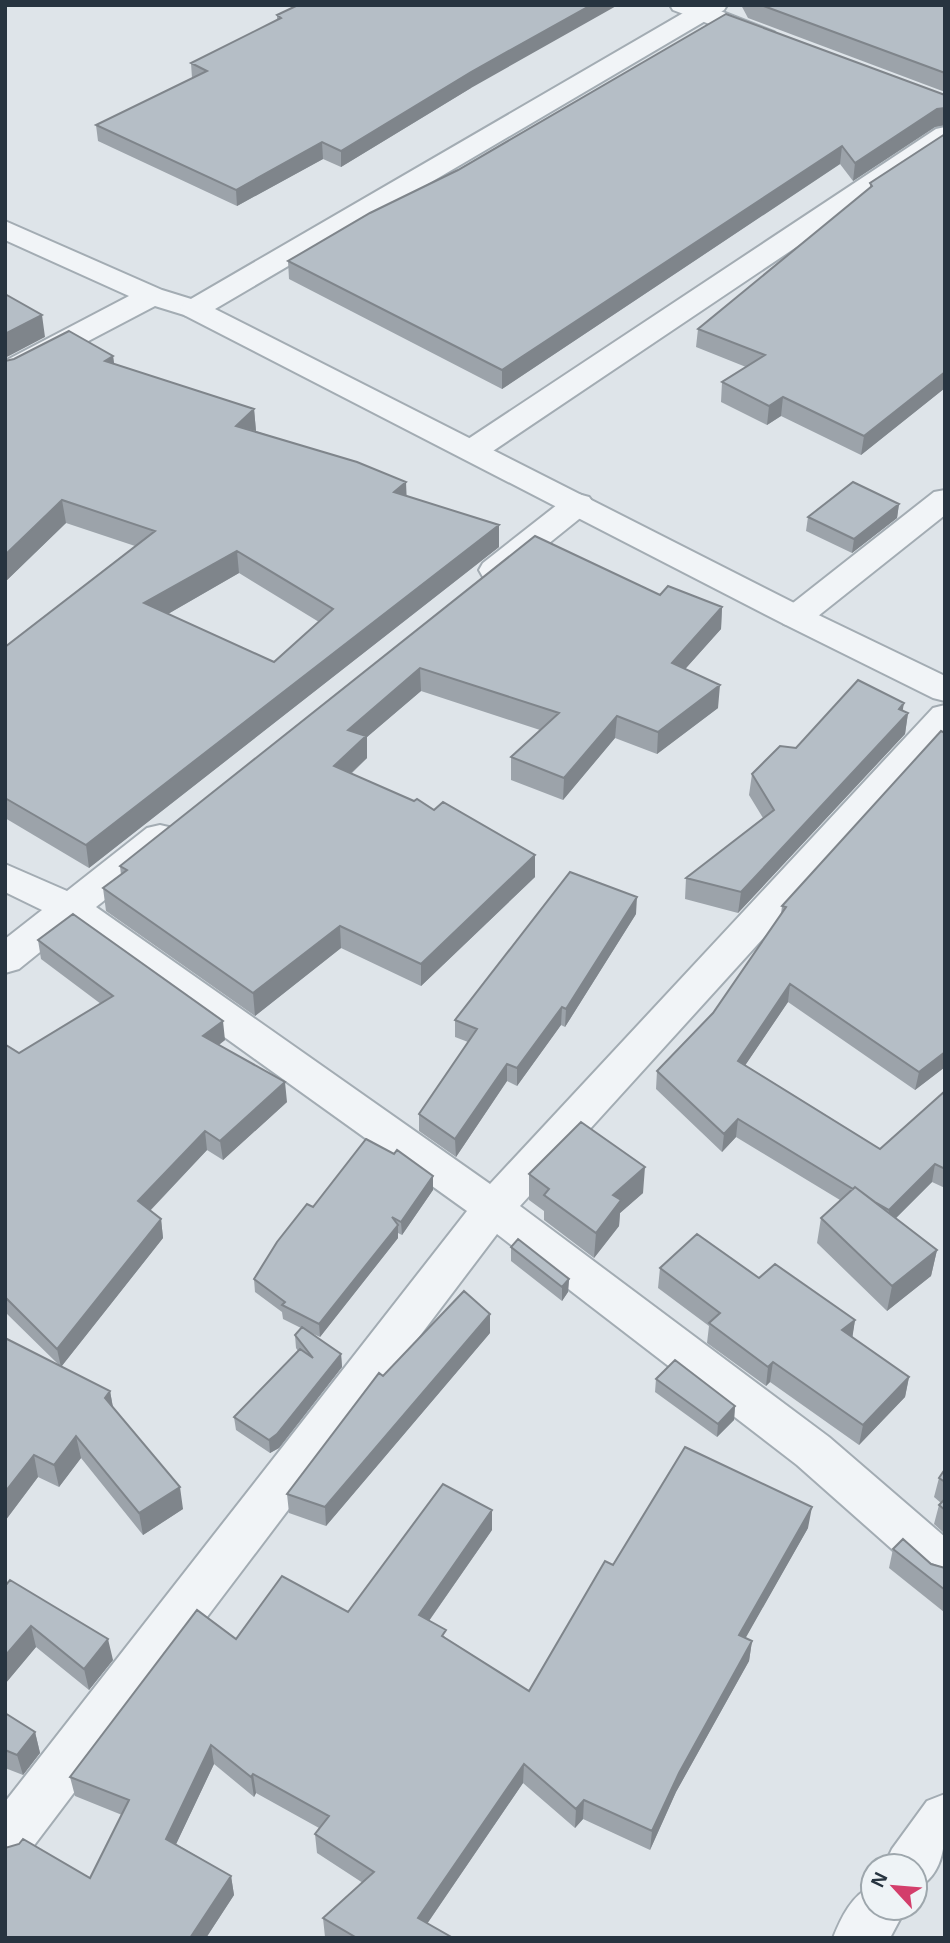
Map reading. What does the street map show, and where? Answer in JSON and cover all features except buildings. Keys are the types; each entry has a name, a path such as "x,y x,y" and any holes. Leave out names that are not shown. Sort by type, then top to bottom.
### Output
{"street":[{"path":"194,309 700,8 791,47"},
{"path":"473,450 945,135"},
{"path":"5,229 152,296 194,309 796,617 945,690"},
{"path":"5,373 152,296"},
{"path":"796,617 945,499"},
{"path":"470,590 578,504"},
{"path":"5,1843 492,1208 945,716"},
{"path":"5,959 190,814"},
{"path":"5,877 71,908 492,1208 813,1451 945,1566"},
{"path":"920,1852 945,1818"},
{"path":"859,1938 870,1922"}]}
